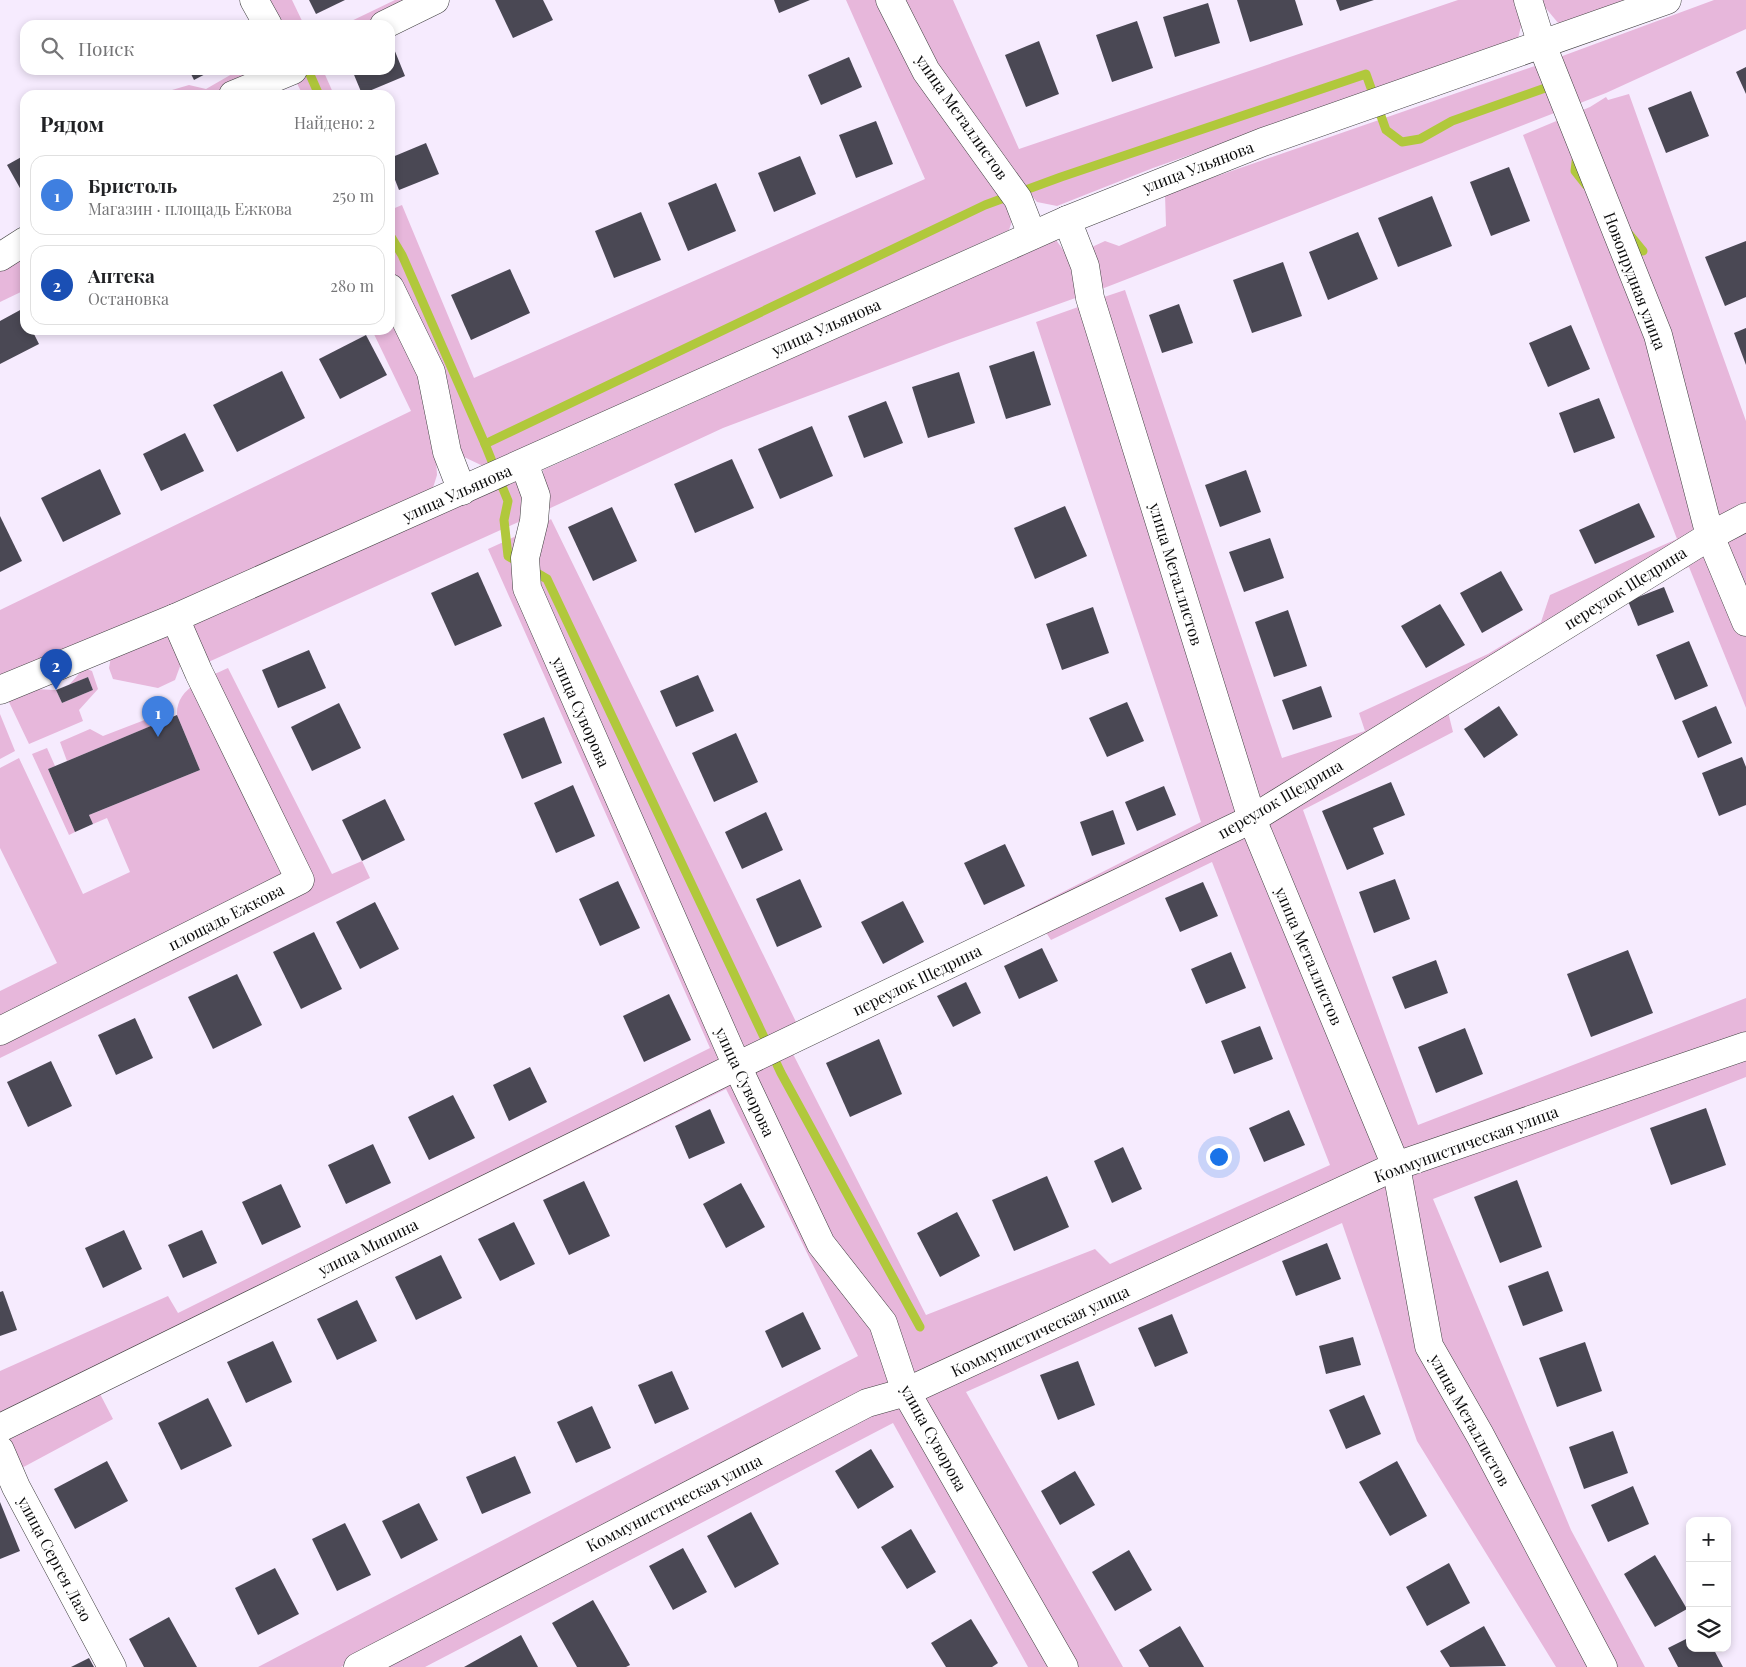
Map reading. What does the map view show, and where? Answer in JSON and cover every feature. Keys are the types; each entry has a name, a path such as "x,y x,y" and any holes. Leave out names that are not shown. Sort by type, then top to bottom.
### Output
{"street":[{"path":"254,0 265,20"},
{"path":"394,20 436,0"},
{"name":"улица Металлистов","path":"890,0 926,71 1018,199 1032,234"},
{"name":"Новопрудная улица","path":"1528,0 1542,45 1658,335 1710,536 1746,622"},
{"name":"улица Ульянова","path":"0,690 175,618 1032,234 1263,142 1667,0"},
{"path":"249,90 289,77"},
{"name":"улица Металлистов","path":"1067,220 1085,266 1090,298 1252,820 1396,1166 1429,1346 1480,1435 1603,1667"},
{"path":"0,257 20,244"},
{"path":"395,298 431,372 447,452 462,491"},
{"name":"улица Суворова","path":"524,463 536,496 534,521 525,558 527,588 737,1066 821,1244 883,1323 906,1392 1064,1667"},
{"name":"переулок Щедрина","path":"737,1066 1252,820 1710,536 1746,517"},
{"name":"площадь Ежкова","path":"0,1031 300,880 199,673 175,618"},
{"name":"Коммунистическая улица","path":"358,1667 867,1403 906,1392 1396,1166 1746,1046"},
{"name":"улица Минина","path":"0,1428 737,1066"},
{"name":"улица Сергея Лазо","path":"0,1450 16,1487 112,1667"}],"shaded area":[{"path":"263,0 292,0 302,20 273,20"},
{"path":"395,0 426,0 386,20 353,20"},
{"path":"846,0 883,0 1014,215 1009,230 483,466 462,456 440,373 395,281 395,208 402,205 474,378 925,179"},
{"path":"898,0 953,0 1019,149 1458,0 1518,0 1523,17 1518,39 1153,168 1057,206 1037,202 995,153 932,67"},
{"path":"1542,0 1625,0 1559,24 1544,6"},
{"path":"1714,0 1746,0 1746,29 1606,93 1099,290 1092,247 1105,241 1119,246 1166,226 1165,194 1549,61"},
{"path":"230,75 266,75 232,90 172,90 189,85 206,89"},
{"path":"325,75 332,90 300,90 293,76"},
{"path":"1629,94 1746,421 1746,509 1704,533 1257,812 1101,298 1125,290 1282,758 1365,731 1359,713 1488,654 1541,622 1550,595 1677,539 1523,135 1590,107 1606,97 1608,100"},
{"path":"1056,240 1074,265 1081,296 949,343 723,428 544,511 543,470"},
{"path":"20,253 20,292 0,302 0,266"},
{"path":"1081,306 1243,818 742,1055 535,587 543,525 551,519 798,1026 1201,822 1036,322"},
{"path":"395,315 424,375 436,457 437,475 432,491 0,676 0,610 411,411 374,335 395,335"},
{"path":"519,479 526,498 525,519 204,664 190,625"},
{"path":"1746,523 1746,606 1717,539"},
{"path":"525,532 518,557 728,1061 0,1422 0,1371 168,1296 178,1313 710,1048 488,549"},
{"path":"1707,545 1746,637 1746,708 1689,567 1627,593"},
{"path":"170,633 182,661 175,680 158,688 113,679 109,668 111,657"},
{"path":"84,668 92,671 98,689 79,710 83,721 29,744 8,700 33,689 56,690 62,703 93,690 88,677 69,685"},
{"path":"228,668 332,874 362,861 370,878 0,1058 0,991 57,963 0,848 0,768 19,758 83,894 130,872 107,818 93,824 89,815 200,770 177,715 178,705 187,690 202,680"},
{"path":"1448,712 1453,732 1303,810 1418,1125 1746,998 1746,1037 1412,1153 1395,1143 1260,820"},
{"path":"0,714 15,751 0,759"},
{"path":"155,716 163,721 67,761 60,742 90,729 103,736"},
{"path":"47,748 55,766 48,769 75,832 69,835 32,754"},
{"path":"1248,827 1379,1147 1377,1164 913,1385 829,1242 750,1073","holes":["1212,862 1330,1165 1110,1264 1095,1249 926,1315 793,1054 1045,931 1051,940"]},
{"path":"1746,1055 1746,1077 1433,1199 1571,1530 1645,1667 1610,1667 1435,1342 1405,1180 1421,1167"},
{"path":"733,1076 877,1327 896,1387 863,1395 341,1667 258,1667 858,1356 726,1089 100,1394 113,1419 18,1470 0,1433"},
{"path":"1384,1180 1392,1186 1420,1349 1594,1667 1556,1667 1417,1441 1342,1223 966,1392 1123,1667 1075,1667 919,1394"},
{"path":"902,1402 1054,1667 1028,1667 893,1423 425,1667 379,1667 871,1412"}],"building":[{"path":"309,0 345,0 316,14"},
{"path":"495,0 543,0 553,20 513,38"},
{"path":"774,0 810,0 779,13"},
{"path":"1237,0 1295,0 1303,25 1250,42"},
{"path":"1336,0 1374,0 1340,11"},
{"path":"1208,3 1220,43 1175,57 1163,17"},
{"path":"1137,21 1153,68 1112,82 1096,35"},
{"path":"1039,41 1059,94 1026,107 1005,55"},
{"path":"395,51 405,76 372,90 360,90 354,75 395,75"},
{"path":"849,57 862,87 821,105 808,75"},
{"path":"1746,67 1746,94 1736,72"},
{"path":"192,75 204,75 194,80"},
{"path":"1691,91 1709,136 1666,153 1648,108"},
{"path":"876,121 893,164 856,178 839,135"},
{"path":"426,143 439,174 399,190 395,180 395,156"},
{"path":"800,156 816,194 774,212 758,173"},
{"path":"20,158 20,188 7,165"},
{"path":"1509,167 1530,221 1491,236 1470,182"},
{"path":"716,183 736,231 688,251 668,203"},
{"path":"1432,196 1452,246 1398,267 1378,218"},
{"path":"641,212 661,260 614,278 595,231"},
{"path":"1358,232 1378,279 1328,300 1309,252"},
{"path":"1746,241 1746,297 1725,306 1705,257"},
{"path":"1283,262 1302,316 1252,333 1233,280"},
{"path":"510,269 530,313 471,340 451,295"},
{"path":"1179,304 1193,343 1162,353 1149,315"},
{"path":"20,310 20,335 34,335 39,344 0,364 0,321"},
{"path":"1571,325 1590,369 1548,387 1529,343"},
{"path":"1746,328 1746,365 1734,333"},
{"path":"366,335 387,375 340,399 319,359"},
{"path":"1034,351 1051,405 1006,419 989,366"},
{"path":"282,371 305,418 237,452 213,405"},
{"path":"959,372 975,423 928,438 912,387"},
{"path":"1599,398 1615,438 1574,453 1559,413"},
{"path":"886,401 903,443 864,458 848,416"},
{"path":"812,426 833,476 780,499 758,449"},
{"path":"185,433 204,471 161,491 143,454"},
{"path":"732,459 754,508 695,533 674,484"},
{"path":"100,469 121,514 63,542 41,498"},
{"path":"1246,470 1261,512 1220,527 1205,485"},
{"path":"1639,503 1655,537 1595,564 1579,530"},
{"path":"1065,506 1087,556 1035,579 1014,528"},
{"path":"612,507 637,561 593,581 568,527"},
{"path":"0,516 22,561 0,572"},
{"path":"1270,538 1284,578 1244,592 1229,552"},
{"path":"1501,571 1523,610 1482,633 1460,593"},
{"path":"478,572 502,626 455,646 431,593"},
{"path":"1664,587 1674,612 1638,626 1628,601"},
{"path":"1440,604 1465,645 1426,668 1401,626"},
{"path":"1093,607 1109,653 1062,670 1046,624"},
{"path":"1288,610 1307,666 1274,677 1255,622"},
{"path":"1689,641 1708,686 1675,700 1656,655"},
{"path":"309,650 326,688 278,708 262,670"},
{"path":"698,675 714,711 676,727 660,691"},
{"path":"88,677 93,690 62,703 56,690"},
{"path":"1321,686 1332,717 1293,730 1282,700"},
{"path":"1127,702 1144,741 1107,757 1089,718"},
{"path":"339,703 361,748 312,771 291,727"},
{"path":"1499,706 1518,735 1484,758 1464,729"},
{"path":"1716,706 1732,743 1698,758 1682,721"},
{"path":"177,715 200,770 89,815 93,824 75,832 48,769"},
{"path":"544,717 562,763 522,779 503,734"},
{"path":"736,733 758,782 714,802 692,753"},
{"path":"1742,757 1746,767 1746,805 1719,816 1702,773"},
{"path":"1391,782 1405,815 1373,828 1384,854 1347,870 1322,811"},
{"path":"573,785 595,836 556,853 534,803"},
{"path":"1164,786 1176,815 1137,831 1125,802"},
{"path":"385,799 405,840 362,861 342,820"},
{"path":"1113,810 1125,844 1092,856 1080,822"},
{"path":"766,812 783,850 742,869 725,832"},
{"path":"1005,844 1025,886 984,905 964,863"},
{"path":"800,879 822,927 777,947 756,899"},
{"path":"1395,879 1410,919 1374,933 1359,892"},
{"path":"618,881 640,928 600,946 579,899"},
{"path":"1203,882 1218,916 1180,932 1165,898"},
{"path":"903,901 924,942 883,964 861,922"},
{"path":"375,902 399,949 360,969 336,922"},
{"path":"314,932 342,989 301,1009 273,952"},
{"path":"1042,948 1058,981 1019,999 1004,966"},
{"path":"1628,950 1653,1013 1591,1037 1567,974"},
{"path":"1231,952 1246,988 1206,1004 1191,969"},
{"path":"1436,960 1448,993 1405,1009 1392,977"},
{"path":"237,974 262,1025 213,1049 188,997"},
{"path":"966,982 981,1013 953,1027 937,996"},
{"path":"669,994 691,1040 644,1062 623,1016"},
{"path":"135,1018 153,1058 116,1075 98,1035"},
{"path":"1260,1026 1273,1059 1234,1074 1221,1041"},
{"path":"1465,1028 1483,1074 1436,1093 1418,1047"},
{"path":"879,1039 902,1094 850,1117 826,1063"},
{"path":"51,1061 72,1106 28,1127 7,1082"},
{"path":"530,1067 547,1102 509,1121 493,1085"},
{"path":"453,1095 475,1138 429,1160 408,1117"},
{"path":"1706,1108 1726,1165 1671,1185 1650,1128"},
{"path":"710,1109 725,1143 689,1159 675,1126"},
{"path":"1289,1110 1305,1145 1264,1162 1249,1128"},
{"path":"373,1144 391,1183 346,1204 328,1165"},
{"path":"1123,1147 1142,1189 1112,1203 1094,1161"},
{"path":"1047,1176 1069,1227 1014,1251 992,1200"},
{"path":"1517,1180 1542,1247 1500,1263 1474,1197"},
{"path":"584,1181 610,1236 569,1255 543,1200"},
{"path":"741,1183 765,1227 726,1248 703,1204"},
{"path":"281,1184 301,1227 262,1245 242,1202"},
{"path":"957,1212 980,1256 940,1277 917,1233"},
{"path":"514,1222 535,1264 500,1281 478,1239"},
{"path":"124,1230 142,1269 103,1288 85,1248"},
{"path":"202,1230 217,1263 183,1278 168,1245"},
{"path":"1327,1243 1341,1279 1296,1296 1282,1261"},
{"path":"441,1255 462,1298 416,1320 395,1277"},
{"path":"1548,1271 1563,1311 1523,1326 1508,1286"},
{"path":"3,1291 17,1330 0,1336 0,1292"},
{"path":"357,1300 377,1341 337,1360 317,1319"},
{"path":"803,1312 821,1349 782,1368 765,1331"},
{"path":"1172,1314 1188,1353 1155,1367 1138,1328"},
{"path":"1353,1337 1361,1365 1326,1374 1319,1346"},
{"path":"273,1341 292,1382 246,1403 227,1362"},
{"path":"1585,1342 1602,1391 1557,1407 1539,1358"},
{"path":"1078,1361 1095,1405 1058,1420 1040,1375"},
{"path":"672,1371 689,1409 655,1424 638,1385"},
{"path":"1364,1395 1381,1434 1346,1449 1329,1410"},
{"path":"208,1398 232,1446 181,1470 158,1423"},
{"path":"592,1406 611,1448 576,1463 557,1422"},
{"path":"1613,1431 1628,1473 1584,1489 1569,1447"},
{"path":"871,1449 894,1487 858,1509 835,1471"},
{"path":"515,1456 531,1493 482,1514 466,1477"},
{"path":"107,1461 128,1501 75,1529 54,1489"},
{"path":"1397,1461 1427,1516 1390,1536 1359,1482"},
{"path":"1075,1471 1095,1505 1060,1525 1041,1491"},
{"path":"1633,1486 1649,1524 1608,1542 1591,1505"},
{"path":"0,1502 20,1551 0,1559"},
{"path":"419,1503 438,1540 401,1559 382,1521"},
{"path":"751,1512 779,1564 735,1588 707,1536"},
{"path":"345,1523 371,1575 337,1591 312,1539"},
{"path":"911,1529 936,1572 907,1589 881,1547"},
{"path":"683,1548 707,1592 673,1610 649,1566"},
{"path":"1129,1550 1152,1590 1115,1611 1092,1572"},
{"path":"1655,1555 1686,1610 1655,1627 1624,1574"},
{"path":"1449,1563 1470,1603 1427,1626 1406,1587"},
{"path":"275,1568 299,1614 258,1635 235,1588"},
{"path":"593,1600 630,1665 626,1667 577,1667 552,1623"},
{"path":"169,1617 197,1667 144,1667 129,1639"},
{"path":"971,1619 998,1663 992,1667 946,1667 931,1643"},
{"path":"1180,1626 1204,1667 1149,1667 1139,1650"},
{"path":"1484,1626 1506,1666 1450,1667 1440,1651"},
{"path":"521,1635 538,1667 464,1667"},
{"path":"1686,1639 1686,1652 1715,1652 1723,1667 1678,1667 1668,1648"},
{"path":"89,1658 94,1667 71,1667"}],"waterway":[{"path":"485,444 985,205 1061,177 1366,74 1386,130 1402,142 1420,139 1452,121 1548,87 1554,90"},
{"path":"310,75 317,90"},
{"path":"1577,154 1575,171 1586,185"},
{"path":"1629,234 1643,251"},
{"path":"395,243 402,255 485,444 508,501 504,520 508,556 547,579 781,1073 920,1327"}],"place":[{"name":"Аптека","path":"56,690"},
{"name":"Бристоль","path":"158,737"}]}
